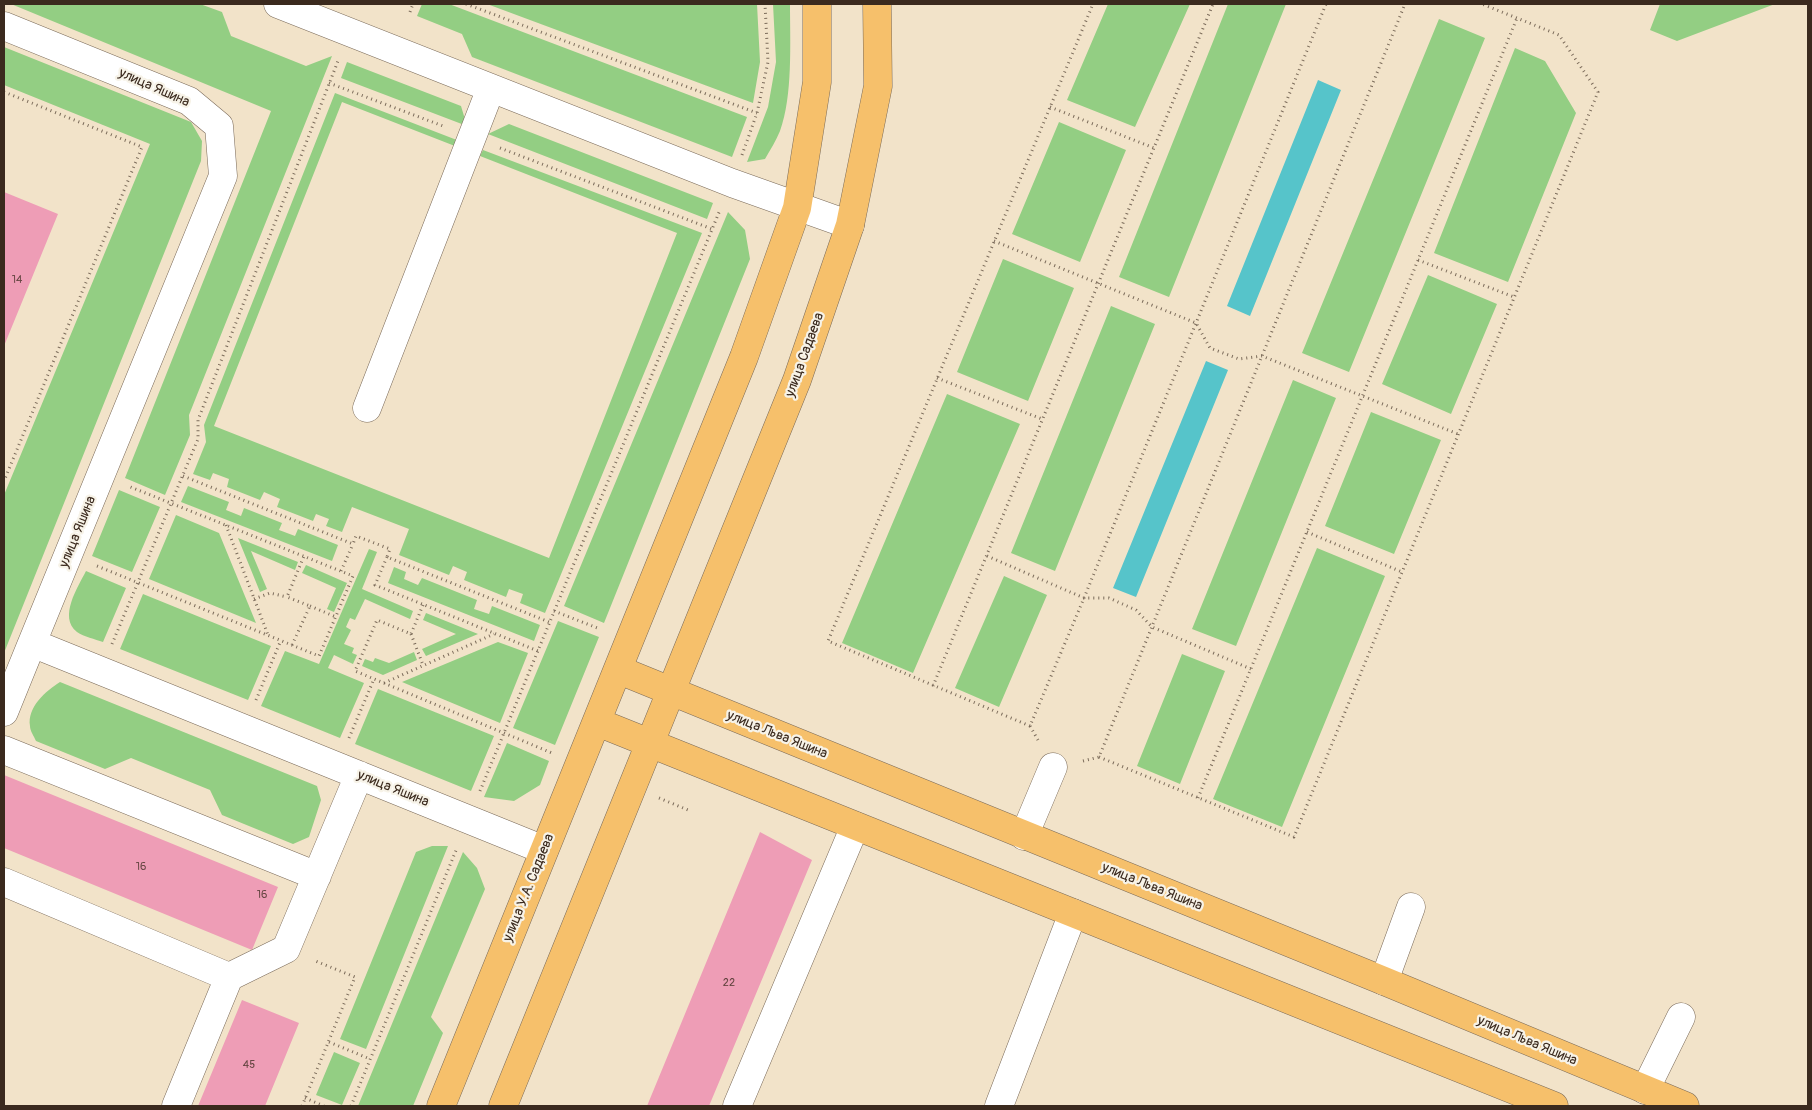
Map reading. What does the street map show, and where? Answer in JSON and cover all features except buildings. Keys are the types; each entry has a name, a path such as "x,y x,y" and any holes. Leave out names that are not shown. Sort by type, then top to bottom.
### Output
{"main road":[{"path":"619,670 744,357 797,208 817,82 817,4"},
{"name":"улица Садаева","path":"671,691 797,380 850,225 878,86 877,4"},
{"name":"улица Льва Яшина","path":"619,670 1384,981 1685,1106"},
{"name":"улица У.А. Садаева","path":"441,1106 579,764 619,670"},
{"path":"503,1106 671,691"},
{"path":"597,722 1554,1106"}],"street":[{"path":"278,4 732,183 797,208 850,225"},
{"name":"улица Яшина","path":"4,26 189,101 219,126 223,176 32,643 544,850"},
{"path":"367,408 491,88"},
{"path":"4,712 32,643"},
{"path":"4,750 317,876"},
{"path":"1024,836 1053,767"},
{"path":"176,1106 229,977 286,949 359,775"},
{"path":"737,1106 855,826"},
{"path":"4,882 229,977"},
{"path":"1384,981 1411,907"},
{"path":"999,1106 1073,913"},
{"path":"1645,1090 1681,1017"}],"path":[{"path":"410,12 414,4"},
{"path":"466,4 757,113"},
{"path":"351,1106 732,183 757,113 768,62 765,4"},
{"path":"1093,4 828,641 1030,726 1053,767 1099,757 1294,837 1598,92 1559,35 1482,4"},
{"path":"933,686 988,556 1042,419 1213,4"},
{"path":"1030,726 1326,4"},
{"path":"1099,757 1405,4"},
{"path":"1198,798 1517,18"},
{"path":"111,647 198,440 198,420 350,32"},
{"path":"329,83 712,229"},
{"path":"4,92 142,147 4,481"},
{"path":"1050,107 1154,148"},
{"path":"994,241 1196,322 1210,348 1239,359 1262,356 1458,434"},
{"path":"1418,260 1514,297"},
{"path":"937,378 1042,419"},
{"path":"183,476 353,544"},
{"path":"89,563 319,656 353,576 122,483"},
{"path":"226,525 269,635"},
{"path":"1307,532 1402,572"},
{"path":"341,571 356,536 373,542 390,549 375,585 538,651"},
{"path":"287,597 304,556"},
{"path":"988,556 1084,598 1109,598 1136,610 1152,627 1251,669"},
{"path":"387,557 550,622"},
{"path":"254,600 270,593 287,597 336,617"},
{"path":"423,605 411,634 423,665"},
{"path":"292,645 310,606"},
{"path":"411,634 376,620 356,671 579,764"},
{"path":"384,683 494,633"},
{"path":"255,703 281,640"},
{"path":"348,739 374,679"},
{"path":"632,786 688,810"},
{"path":"286,949 355,977 302,1106"},
{"path":"329,1042 370,1059"},
{"path":"306,1098 324,1106"}],"green space":[{"path":"11,4 200,4 222,12 231,36 306,66 332,56 189,415 190,435 165,495 125,478 271,111"},
{"path":"422,4 449,4 747,117 732,157 472,57 462,34 417,16"},
{"path":"487,4 757,4 760,62 753,103"},
{"path":"773,4 790,4 790,69 787,102 780,131 765,159 747,162 768,107 776,62"},
{"path":"1108,4 1190,4 1135,127 1067,100"},
{"path":"1228,4 1286,4 1169,297 1119,277"},
{"path":"1660,4 1775,4 1677,41 1650,30"},
{"path":"1439,19 1485,38 1349,372 1302,353"},
{"path":"4,47 191,122 202,141 201,161 4,653 4,495 150,144 4,85"},
{"path":"1515,48 1545,61 1576,113 1508,282 1434,253"},
{"path":"347,62 461,106 467,126 341,78"},
{"path":"335,93 462,142 460,148 342,102 214,426 549,558 677,233 480,156 483,150 702,233 545,613 520,603 523,594 509,589 506,597 464,580 467,572 453,566 449,575 399,555 409,529 352,507 342,532 326,526 329,519 316,514 313,521 277,507 280,499 264,492 260,500 227,487 229,479 213,473 210,480 193,474 206,442 204,425"},
{"path":"1059,122 1126,150 1080,262 1012,234"},
{"path":"509,124 713,203 707,219 488,134"},
{"path":"728,212 745,230 750,259 604,623 564,606"},
{"path":"1003,259 1074,288 1028,401 957,372"},
{"path":"1428,275 1497,304 1451,414 1382,384"},
{"path":"1111,306 1155,324 1055,571 1011,553"},
{"path":"1293,380 1336,398 1236,646 1192,629"},
{"path":"947,394 1020,424 913,673 842,643"},
{"path":"1371,412 1441,440 1394,554 1325,526"},
{"path":"188,486 229,502 226,510 241,516 244,508 282,523 279,530 295,536 298,529 338,545 332,561 181,502"},
{"path":"119,490 160,507 132,572 92,556"},
{"path":"176,515 219,533 256,623 149,579"},
{"path":"238,538 298,562 295,570 251,551 267,589 260,592"},
{"path":"1317,548 1385,576 1282,827 1213,799"},
{"path":"369,549 377,552 362,589 413,611 410,619 365,599 355,620 350,618 346,627 351,630 344,644 354,648 352,653 357,655 353,664 334,655 328,668 364,683 340,738 261,706 285,651 319,664"},
{"path":"306,565 347,583 334,612 327,609 336,588 302,573"},
{"path":"394,567 406,572 404,579 418,585 422,578 477,600 474,609 489,614 492,606 540,625 534,641 388,583"},
{"path":"86,571 126,588 103,642 77,632 69,618 71,602"},
{"path":"1004,576 1047,595 999,707 955,688"},
{"path":"143,594 271,646 248,700 120,649"},
{"path":"426,613 478,634 426,656 422,649 456,634 423,620"},
{"path":"558,621 599,637 555,745 513,728"},
{"path":"498,642 528,653 500,723 402,682"},
{"path":"414,652 417,660 383,675 362,666 365,659 373,662 375,658 389,663"},
{"path":"1182,654 1225,671 1180,784 1137,766"},
{"path":"60,682 317,786 321,800 309,837 293,844 222,815 210,790 131,758 105,769 36,741 30,728 31,712 39,700"},
{"path":"378,689 494,736 471,791 355,744"},
{"path":"507,743 549,761 540,785 514,801 484,797"},
{"path":"432,846 448,846 366,1049 340,1039 416,852"},
{"path":"463,852 477,868 485,889 431,1017 443,1033 413,1106 358,1106"},
{"path":"334,1052 360,1063 342,1105 316,1095"}],"water":[{"path":"1318,80 1341,90 1250,316 1227,306"},
{"path":"1206,361 1228,370 1136,597 1113,588"}]}
